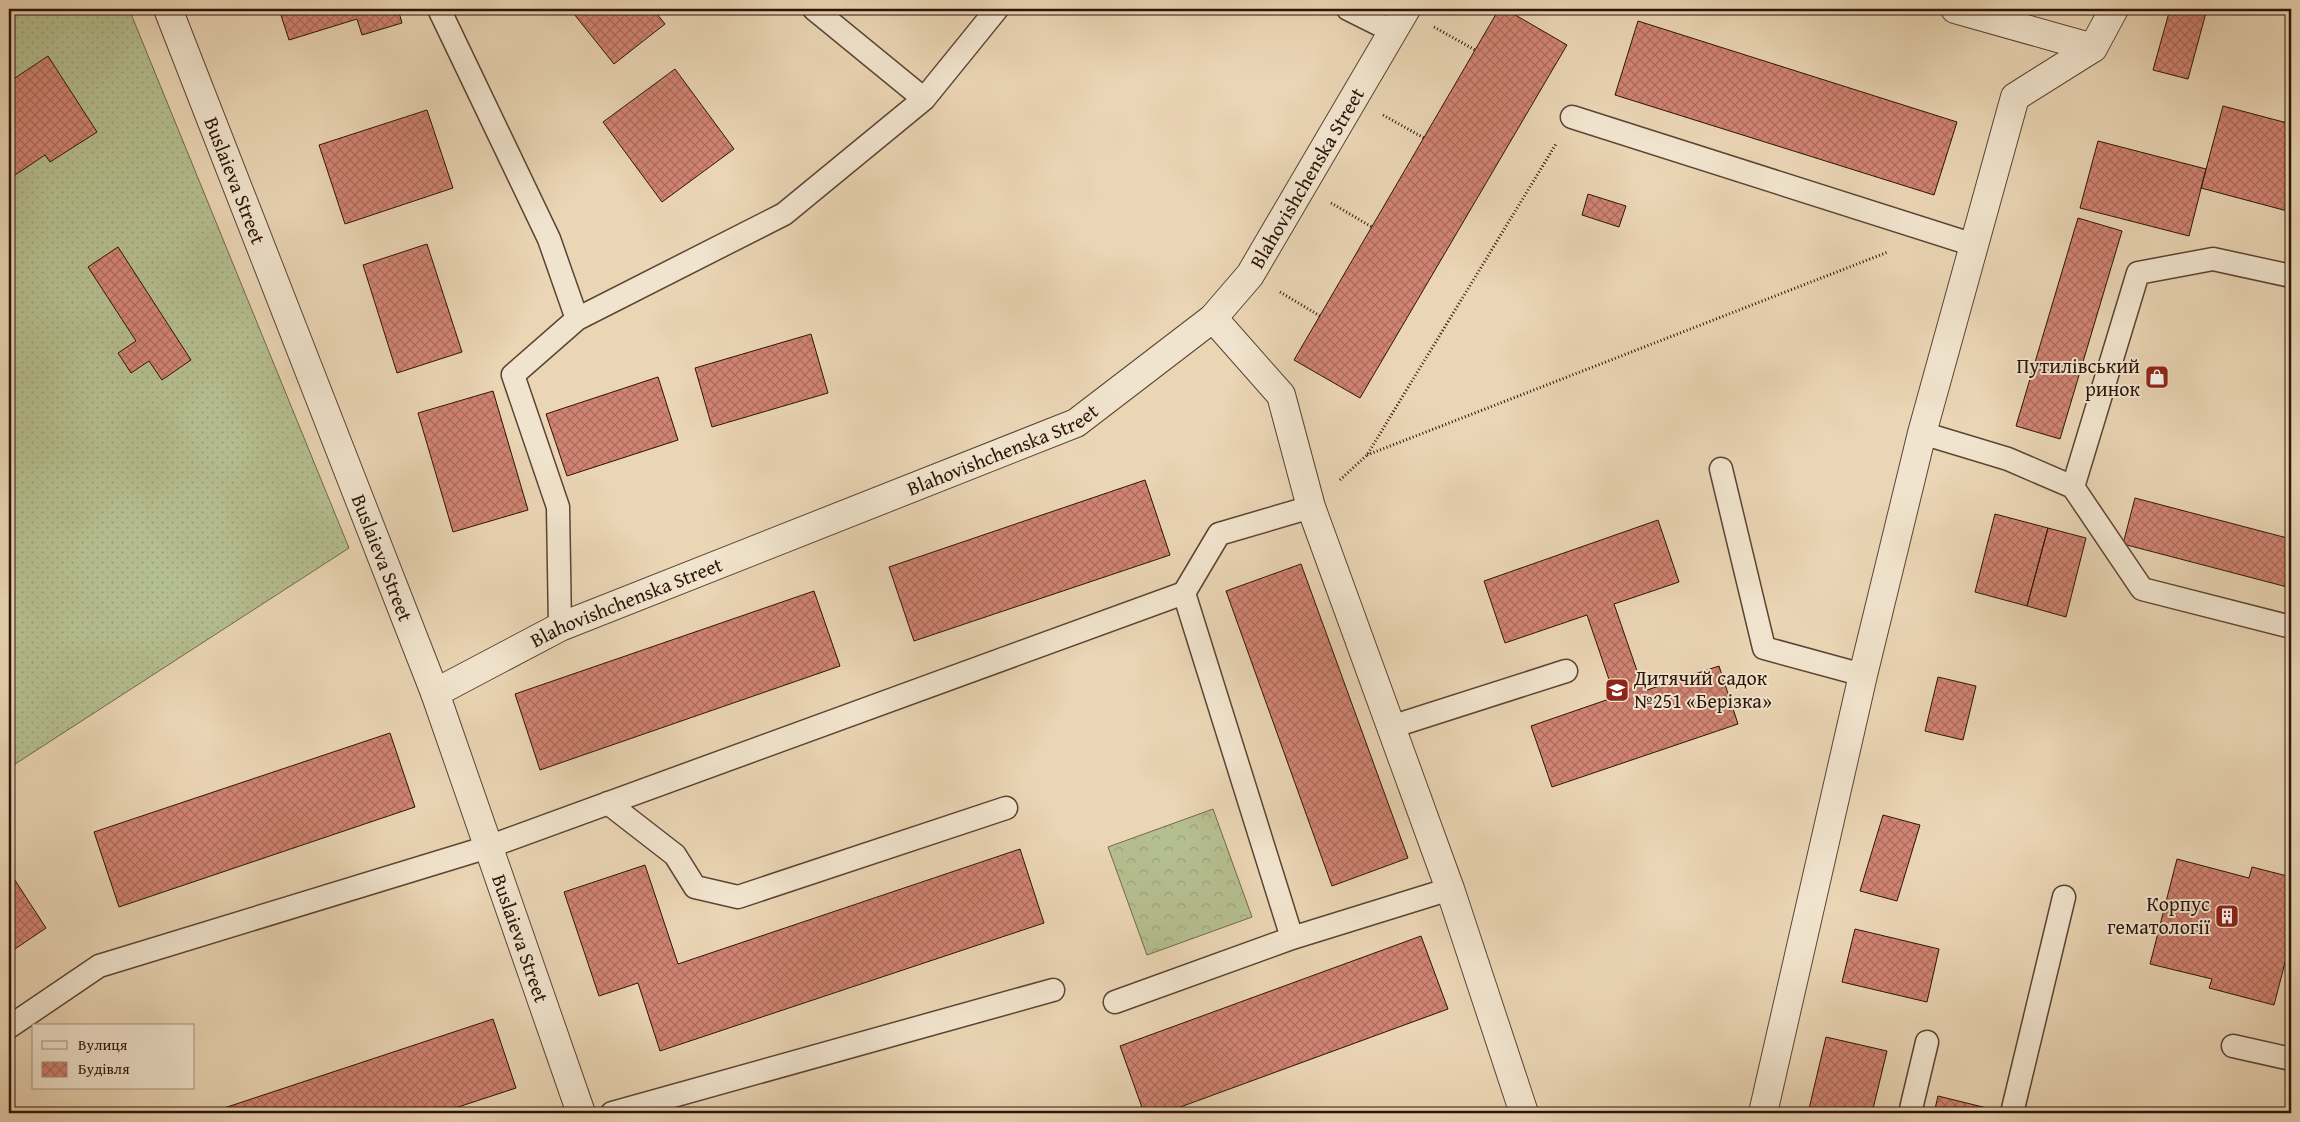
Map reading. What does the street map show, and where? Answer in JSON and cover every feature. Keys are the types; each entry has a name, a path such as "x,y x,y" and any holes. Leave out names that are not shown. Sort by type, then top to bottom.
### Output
{"street":[{"name":"Buslaieva Street","path":"168,9 435,693 581,1113"},
{"path":"1955,9 2093,48"},
{"path":"1763,1113 1862,675 1922,433 2015,97 2093,48 2114,9"},
{"name":"Blahovishchenska Street","path":"435,693 560,627 1076,423 1213,318 1250,275 1401,17"},
{"path":"1213,318 1281,395 1311,507 1450,889 1524,1113"}],"lane":[{"path":"439,9 549,239 577,319"},
{"path":"814,9 924,99"},
{"path":"560,627 558,506 513,375 577,319 784,214 924,99 997,9"},
{"path":"1348,9 1401,17"},
{"path":"1572,117 1974,245"},
{"path":"2073,487 2138,273 2213,258 2291,276"},
{"path":"1922,433 2008,459 2073,487 2142,589 2291,627"},
{"path":"1721,469 1764,648 1862,675"},
{"path":"9,1026 100,966 488,847 1184,593 1219,534 1311,507"},
{"path":"1184,593 1292,938"},
{"path":"1391,727 1566,671"},
{"path":"608,803 674,855 695,887 738,897 1006,808"},
{"path":"1115,1002 1292,938 1450,889"},
{"path":"2012,1113 2064,897"},
{"path":"612,1113 1053,990"},
{"path":"1910,1113 1928,1042"},
{"path":"2232,1046 2291,1059"}],"path":[{"path":"1401,17 1475,50"},
{"path":"1354,97 1424,138"},
{"path":"1311,507 1367,455 1572,117"},
{"path":"1302,186 1372,227"},
{"path":"1367,455 1937,233"},
{"path":"1250,275 1320,316"}],"green space":[{"path":"9,9 129,9 349,548 9,768"},
{"path":"1213,809 1252,917 1147,955 1108,847"}],"building":[{"path":"279,9 398,9 402,23 362,35 357,19 289,40"},
{"path":"570,9 653,9 665,24 614,64"},
{"path":"1499,9 1505,9 1567,45 1360,398 1294,360"},
{"path":"2170,9 2207,9 2188,79 2153,70"},
{"path":"1638,21 1957,122 1934,195 1615,95"},
{"path":"48,56 97,132 50,162 45,155 9,179 9,103 13,100 9,92 9,82"},
{"path":"675,69 734,149 662,202 603,122"},
{"path":"2223,106 2291,124 2291,212 2201,188"},
{"path":"427,110 453,188 345,224 319,145"},
{"path":"2098,141 2206,169 2189,236 2080,208"},
{"path":"1588,194 1626,206 1619,227 1582,215"},
{"path":"2078,218 2122,231 2060,439 2016,426"},
{"path":"427,244 462,352 397,373 363,265"},
{"path":"118,247 191,360 162,380 149,361 131,373 118,353 136,341 88,267"},
{"path":"811,334 828,393 712,427 695,368"},
{"path":"658,377 678,440 567,476 546,414"},
{"path":"493,391 528,510 453,532 418,413"},
{"path":"1145,480 1170,555 914,641 889,567"},
{"path":"2135,498 2291,539 2291,588 2123,544"},
{"path":"1995,514 2048,528 2027,606 1975,592"},
{"path":"1658,520 1679,582 1614,604 1644,691 1719,666 1738,724 1552,787 1531,726 1615,697 1587,615 1505,643 1484,581"},
{"path":"2048,528 2086,538 2066,617 2027,606"},
{"path":"1301,564 1408,858 1332,886 1226,591"},
{"path":"814,591 840,666 540,770 515,694"},
{"path":"1938,677 1976,686 1963,740 1925,731"},
{"path":"390,733 415,807 119,907 94,832"},
{"path":"1883,815 1920,825 1897,901 1860,891"},
{"path":"1020,849 1044,923 660,1051 638,983 599,996 564,892 645,865 678,964"},
{"name":"Корпус гематології","path":"2177,859 2249,878 2252,867 2291,877 2291,956 2287,955 2274,1005 2209,988 2212,979 2150,964"},
{"path":"9,871 46,928 9,953"},
{"path":"1855,929 1939,949 1927,1002 1842,982"},
{"path":"1421,936 1448,1009 1164,1113 1144,1113 1120,1046"},
{"path":"493,1019 516,1088 440,1113 209,1113"},
{"path":"1826,1037 1887,1051 1872,1113 1808,1113"},
{"path":"1938,1096 1991,1109 1990,1113 1934,1113"}],"place":[{"name":"Путилівський ринок","path":"2157,377"},
{"name":"Дитячий садок №251 «Берізка»","path":"1617,690"},
{"name":"Корпус гематології","path":"2227,916"}]}
